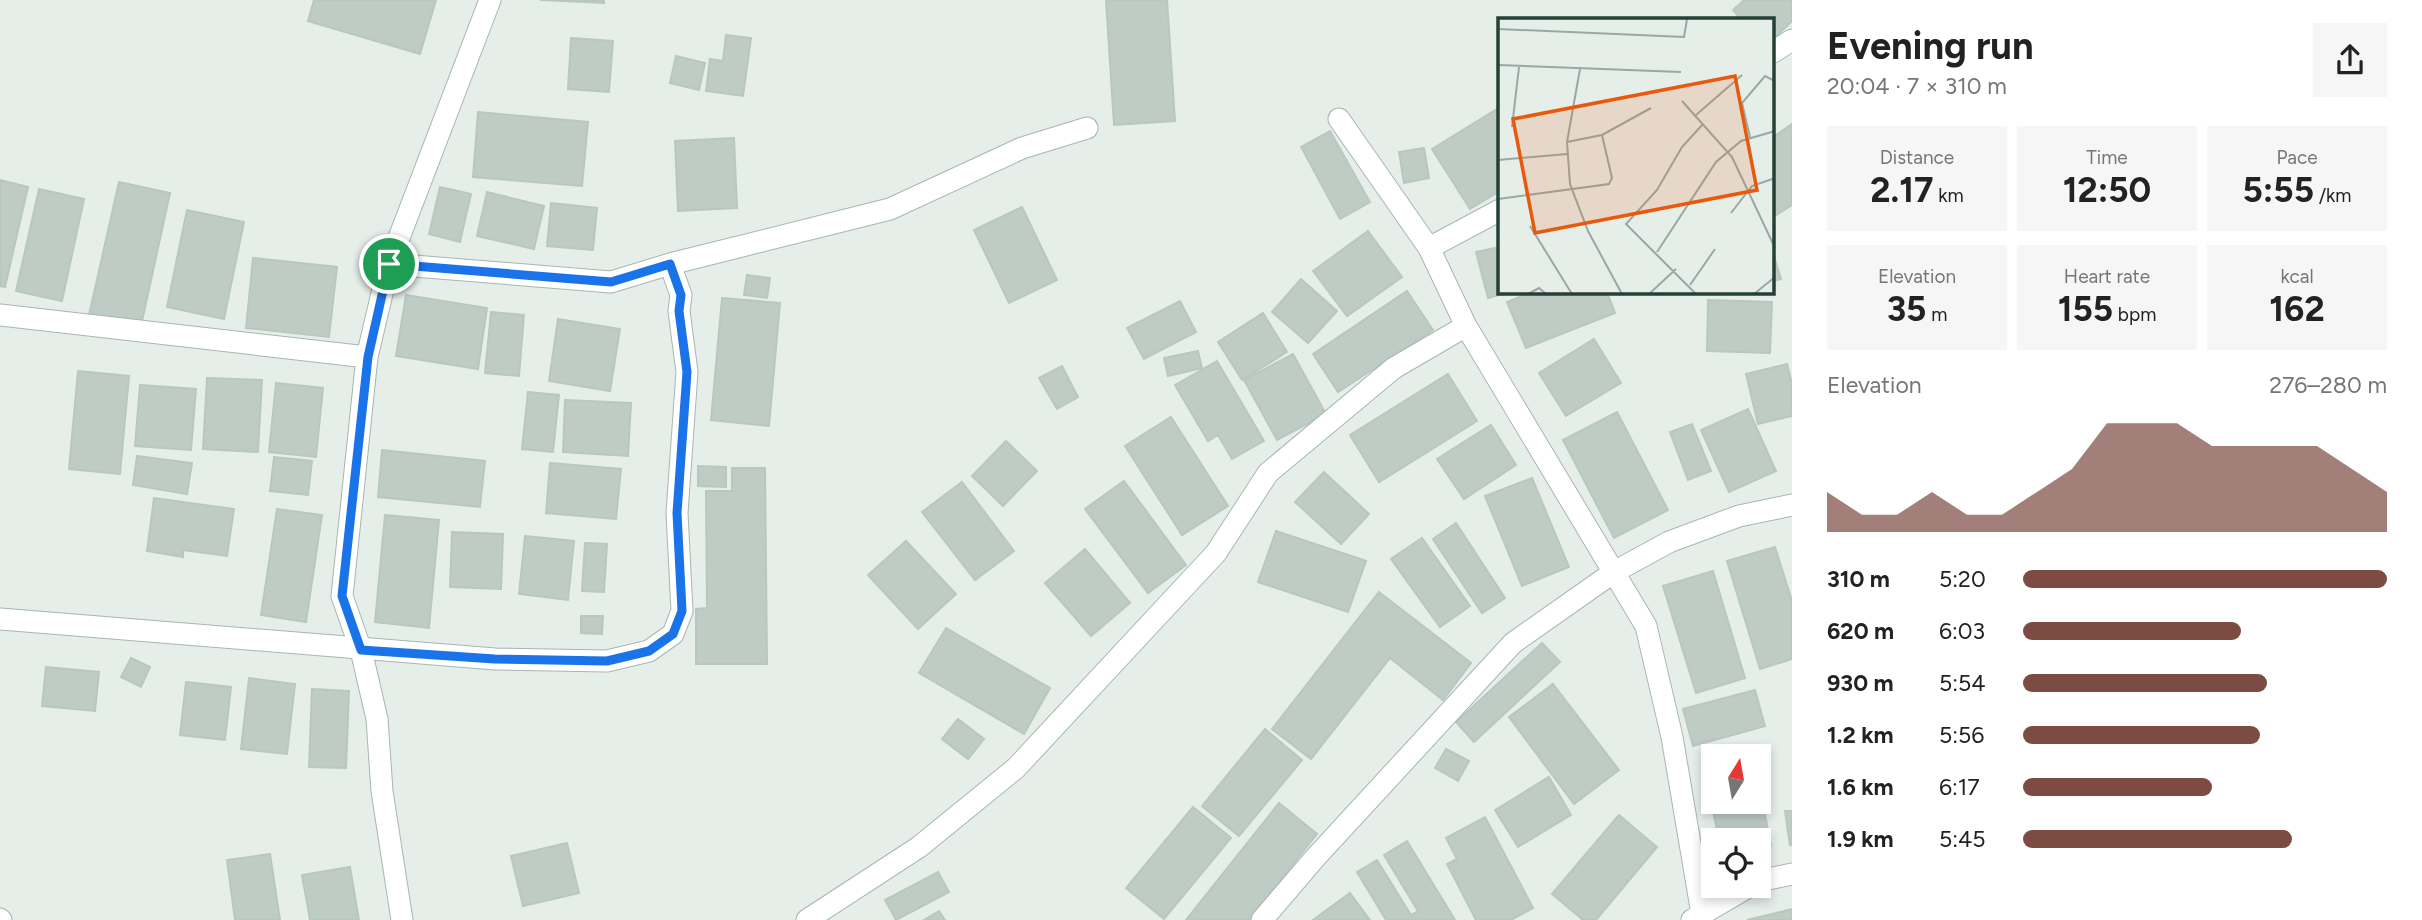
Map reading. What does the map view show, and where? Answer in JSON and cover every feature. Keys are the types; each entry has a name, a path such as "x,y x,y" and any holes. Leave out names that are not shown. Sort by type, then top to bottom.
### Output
{"street":[{"path":"402,920 382,791 377,719 361,650 342,596 368,357 389,264 490,0"},
{"path":"1774,51 1792,40"},
{"path":"1339,119 1429,248 1466,326 1646,626 1672,737 1699,917 1730,898"},
{"path":"389,264 611,282 670,264 891,209 1022,148 1087,128"},
{"path":"1429,248 1498,211"},
{"path":"0,619 495,659 607,661 649,651 673,634 682,611 677,513 687,372 679,311 681,295 670,264"},
{"path":"0,315 368,357"},
{"path":"807,920 919,847 1016,768 1216,553 1268,473 1394,368 1466,326"},
{"path":"1262,920 1315,858 1513,643 1615,572 1669,542 1740,516 1792,505"},
{"path":"1771,878 1792,874"}],"building":[{"path":"314,0 436,0 420,54 308,21"},
{"path":"540,0 604,0 604,3"},
{"path":"1106,0 1167,0 1175,121 1114,125"},
{"path":"1744,0 1792,0 1792,21 1774,38 1774,18 1740,18 1733,10"},
{"path":"726,35 751,38 743,96 706,91 710,59 723,61"},
{"path":"571,38 613,41 609,92 568,89"},
{"path":"676,56 705,63 699,90 670,83"},
{"path":"1498,108 1498,192 1470,209 1432,149"},
{"path":"478,112 588,122 582,186 473,177"},
{"path":"1792,124 1792,205 1774,216 1774,136"},
{"path":"1330,131 1370,202 1340,219 1301,147"},
{"path":"734,138 737,208 678,211 675,141"},
{"path":"1424,148 1429,178 1404,183 1399,152"},
{"path":"0,180 28,187 5,287 0,286"},
{"path":"119,182 170,193 141,326 89,315"},
{"path":"440,187 471,194 460,242 429,234"},
{"path":"39,189 84,199 62,301 16,291"},
{"path":"487,192 544,206 534,249 477,236"},
{"path":"551,203 597,208 593,250 547,246"},
{"path":"1022,207 1057,280 1009,303 974,230"},
{"path":"187,210 244,222 224,319 167,307"},
{"path":"1368,231 1402,277 1347,316 1313,271"},
{"path":"1498,247 1498,294 1503,294 1488,298 1476,252"},
{"path":"1774,256 1781,279 1774,281"},
{"path":"253,258 337,267 329,337 246,328"},
{"path":"747,275 770,278 767,298 744,295"},
{"path":"1301,279 1337,311 1308,343 1272,312"},
{"path":"1407,291 1433,330 1338,392 1313,354"},
{"path":"1527,294 1608,294 1615,313 1526,348 1507,302"},
{"path":"406,295 487,308 478,369 396,356"},
{"path":"722,298 780,303 769,426 711,420"},
{"path":"1708,300 1772,302 1770,353 1707,351"},
{"path":"1180,301 1196,332 1144,359 1127,328"},
{"path":"491,312 524,315 519,376 485,373"},
{"path":"1263,313 1287,352 1242,380 1218,342"},
{"path":"558,319 620,329 610,391 549,381"},
{"path":"1594,339 1621,383 1566,416 1539,373"},
{"path":"1198,351 1202,368 1168,376 1164,358"},
{"path":"1293,354 1326,414 1277,440 1244,380"},
{"path":"1217,361 1264,441 1232,459 1218,435 1208,441 1175,385"},
{"path":"1787,364 1792,384 1792,416 1758,424 1746,374"},
{"path":"1062,366 1078,397 1057,409 1039,378"},
{"path":"78,371 129,376 120,474 69,469"},
{"path":"1448,374 1477,421 1379,482 1350,435"},
{"path":"207,378 262,380 258,452 203,449"},
{"path":"276,383 323,388 316,457 269,452"},
{"path":"140,385 196,389 191,450 135,446"},
{"path":"528,392 559,395 553,452 522,449"},
{"path":"565,400 631,403 628,456 563,452"},
{"path":"1748,409 1776,471 1729,492 1701,430"},
{"path":"1617,412 1668,510 1614,538 1563,440"},
{"path":"1171,417 1228,506 1182,535 1125,446"},
{"path":"1692,424 1711,471 1688,480 1670,432"},
{"path":"1491,425 1516,465 1464,499 1437,459"},
{"path":"1006,441 1037,471 1003,506 972,476"},
{"path":"382,450 485,461 480,507 378,497"},
{"path":"137,456 192,463 187,494 133,485"},
{"path":"274,457 312,461 308,495 270,491"},
{"path":"550,463 621,469 616,519 546,513"},
{"path":"698,466 726,467 726,487 698,486"},
{"path":"732,468 765,468 767,664 696,664 696,609 707,608 706,491 732,491"},
{"path":"1324,472 1369,514 1341,544 1295,502"},
{"path":"1532,478 1569,567 1522,586 1485,496"},
{"path":"1124,481 1186,565 1148,593 1085,509"},
{"path":"962,482 1014,551 975,580 922,512"},
{"path":"154,498 234,509 227,556 183,550 183,557 147,551"},
{"path":"277,509 322,515 306,622 261,615"},
{"path":"385,515 439,520 429,628 375,622"},
{"path":"1456,523 1505,598 1482,613 1433,539"},
{"path":"1276,531 1366,561 1348,612 1258,582"},
{"path":"452,532 503,534 501,589 450,587"},
{"path":"525,536 574,541 568,600 519,594"},
{"path":"1422,538 1470,606 1440,627 1391,559"},
{"path":"906,541 956,594 918,629 868,575"},
{"path":"585,543 607,544 604,592 582,591"},
{"path":"1775,547 1792,601 1792,659 1760,669 1727,561"},
{"path":"1085,549 1130,603 1091,636 1045,583"},
{"path":"1713,571 1745,678 1696,693 1663,586"},
{"path":"1379,592 1471,663 1443,700 1390,658 1311,759 1272,729"},
{"path":"581,616 603,616 602,634 581,633"},
{"path":"946,628 1050,688 1024,734 919,673"},
{"path":"1542,643 1560,662 1474,742 1456,722"},
{"path":"131,658 150,667 141,687 121,677"},
{"path":"46,667 99,672 95,711 42,706"},
{"path":"249,678 295,684 287,754 241,749"},
{"path":"186,682 231,687 225,740 180,735"},
{"path":"1553,684 1619,770 1574,804 1509,717"},
{"path":"312,689 349,691 346,768 309,767"},
{"path":"1755,690 1765,726 1693,746 1683,709"},
{"path":"958,719 984,739 968,759 942,739"},
{"path":"1265,729 1302,760 1239,836 1202,806"},
{"path":"1446,749 1469,761 1458,781 1435,768"},
{"path":"1549,777 1571,815 1518,847 1495,810"},
{"path":"1279,803 1317,834 1249,920 1186,920"},
{"path":"1193,807 1231,838 1164,919 1126,888"},
{"path":"1785,811 1792,811 1792,845 1790,845"},
{"path":"1714,814 1765,814 1768,828 1717,828"},
{"path":"1619,815 1657,847 1596,920 1583,920 1552,894"},
{"path":"1485,817 1533,908 1511,920 1476,920 1447,864 1457,859 1446,838"},
{"path":"1407,841 1455,920 1386,920 1357,872 1377,860 1411,915 1418,911 1384,855"},
{"path":"567,843 579,893 523,906 511,856"},
{"path":"270,854 280,920 235,920 227,860"},
{"path":"350,867 359,920 310,920 302,875"},
{"path":"938,872 949,892 896,920 885,900"},
{"path":"1350,893 1370,920 1313,920"},
{"path":"1792,909 1792,920 1747,920"},
{"path":"939,911 945,920 924,920"}],"route":[{"path":"389,264 461,272 611,282 670,264 681,295 679,311 687,372 678,468 677,513 682,611 673,634 649,651 607,661 495,659 361,650 342,596 368,357 389,264"}]}
